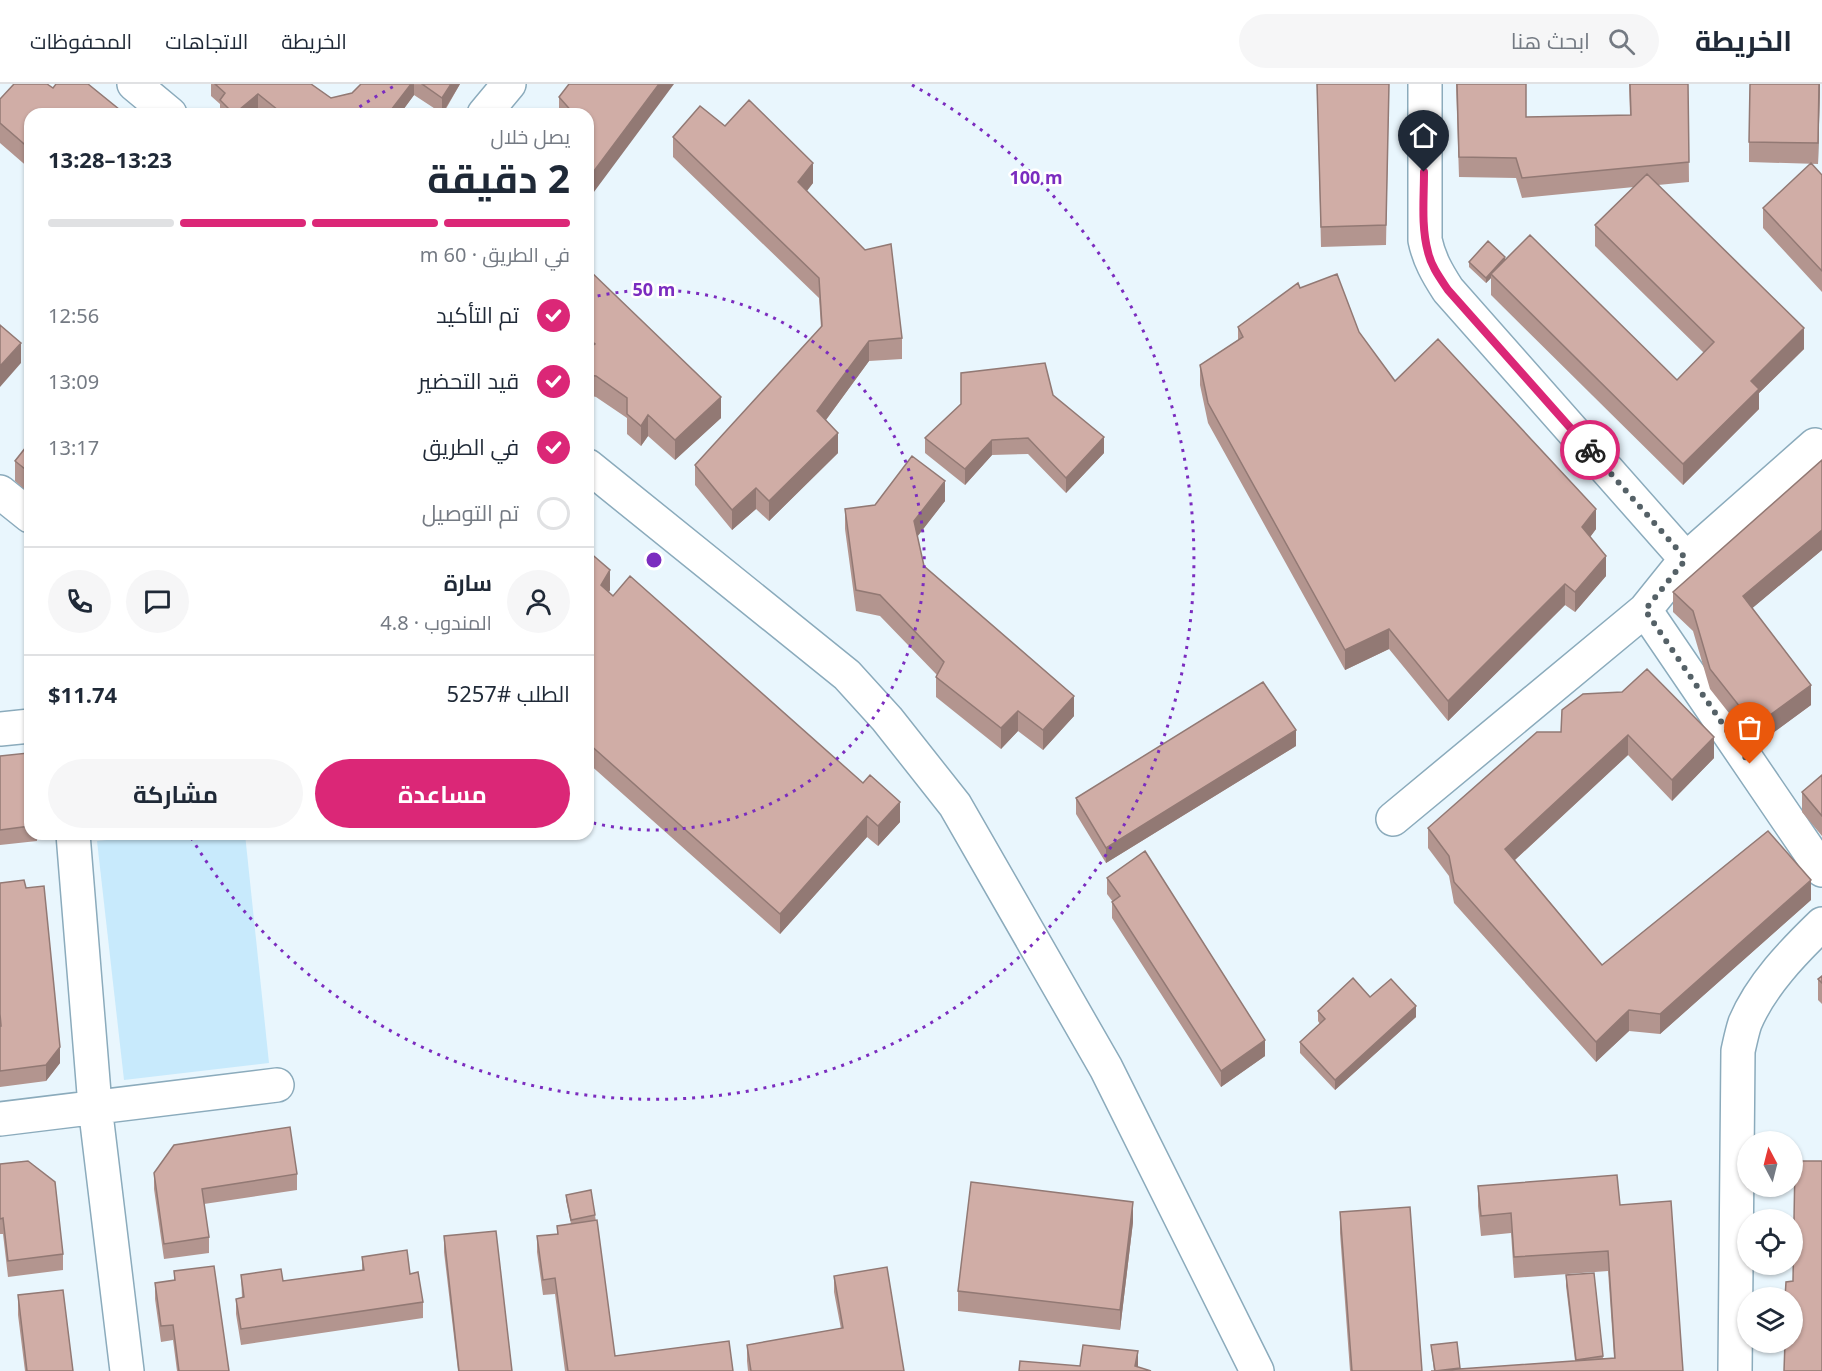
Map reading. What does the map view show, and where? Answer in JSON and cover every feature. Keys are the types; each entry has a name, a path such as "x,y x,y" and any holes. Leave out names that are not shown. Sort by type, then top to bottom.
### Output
{"street":[{"path":"134,84 163,108"},
{"path":"489,108 509,84"},
{"path":"1425,84 1425,240 1436,272 1448,290 1686,559"},
{"path":"1393,819 1645,610 1686,559 1815,445"},
{"path":"594,471 847,675 887,718 955,806 1106,1068 1257,1371"},
{"path":"0,492 24,511"},
{"path":"1645,610 1822,870"},
{"path":"0,729 24,727"},
{"path":"73,840 95,1106 127,1371"},
{"path":"1735,1371 1738,1051 1745,1023 1767,986 1800,945 1822,924"},
{"path":"0,1119 278,1085"}],"shaded area":[{"path":"246,840 269,1063 124,1080 97,841"}],"building":[{"path":"14,84 47,84 53,88 56,84 88,84 118,108 24,108 24,144 0,123 0,99"},
{"path":"215,84 311,84 331,98 352,93 361,84 411,84 393,108 276,108 258,94 241,108 228,108 220,100 225,93"},
{"path":"422,84 451,84 442,98"},
{"path":"569,84 659,84 594,171 594,108 569,108 559,97"},
{"path":"1317,84 1389,84 1386,225 1321,227"},
{"path":"1457,84 1526,84 1526,117 1631,115 1630,84 1688,84 1689,162 1522,178 1516,158 1459,157"},
{"path":"1750,84 1819,84 1818,143 1749,142"},
{"path":"749,100 813,163 798,182 865,250 891,244 902,338 869,341 817,411 838,433 769,501 756,488 732,510 695,465 822,326 819,278 673,137 700,106 725,126"},
{"path":"1811,163 1822,175 1822,271 1763,208"},
{"path":"1647,174 1804,328 1751,381 1759,389 1683,464 1491,274 1530,235 1677,380 1714,342 1595,225"},
{"path":"1488,241 1505,257 1486,278 1469,262"},
{"path":"1337,274 1359,332 1395,381 1438,339 1596,509 1582,527 1606,556 1575,592 1565,584 1448,701 1389,629 1345,650 1208,403 1200,365 1243,337 1238,327 1298,283 1300,288"},
{"path":"594,275 721,397 675,440 648,415 641,426 627,414 627,398 594,376"},
{"path":"0,325 21,343 0,366"},
{"path":"1045,363 1053,395 1104,437 1066,478 1028,438 992,440 965,469 925,438 961,404 961,373"},
{"path":"24,450 24,468 15,461"},
{"path":"912,456 945,481 914,521 924,566 1074,696 1043,730 1018,711 1001,728 936,677 944,662 880,595 856,590 845,509 875,505"},
{"path":"1822,460 1822,530 1743,596 1811,685 1755,726 1710,669 1693,611 1673,592"},
{"path":"594,556 610,570 601,585 613,596 630,576 863,783 870,775 900,802 878,826 867,816 780,914 594,748"},
{"path":"1647,669 1714,737 1672,780 1628,735 1505,849 1602,965 1768,831 1811,880 1660,1014 1629,1010 1596,1042 1454,882 1449,856 1428,828 1537,732 1561,732 1562,710 1583,694 1622,692"},
{"path":"1263,682 1296,730 1106,848 1076,798"},
{"path":"24,753 24,827 0,830 0,756"},
{"path":"1822,775 1822,816 1802,792"},
{"path":"1145,851 1265,1040 1221,1071 1112,902 1120,896 1107,878"},
{"path":"24,880 26,888 44,886 60,1047 46,1065 0,1071 0,883"},
{"path":"1353,978 1370,997 1391,979 1416,1006 1335,1080 1300,1042 1325,1019 1318,1011"},
{"path":"290,1127 297,1174 202,1189 209,1237 164,1244 154,1173 174,1145"},
{"path":"28,1161 55,1182 63,1254 8,1261 3,1218 0,1219 0,1164"},
{"path":"1803,1161 1822,1161 1822,1371 1784,1371 1785,1353 1803,1353 1803,1287 1786,1287 1786,1282 1793,1281 1793,1275 1803,1275 1803,1209 1794,1209 1794,1197 1803,1197"},
{"path":"1617,1175 1620,1205 1671,1201 1683,1371 1431,1371 1615,1358 1608,1251 1514,1257 1511,1213 1481,1216 1478,1186"},
{"path":"971,1182 1133,1202 1120,1310 958,1291"},
{"path":"591,1190 595,1215 571,1220 566,1195"},
{"path":"1410,1207 1422,1371 1352,1371 1340,1212"},
{"path":"597,1220 615,1356 729,1341 733,1371 568,1371 555,1278 543,1280 537,1236 558,1234 557,1226"},
{"path":"496,1231 512,1371 459,1371 444,1236"},
{"path":"407,1250 410,1274 418,1272 423,1302 241,1329 236,1299 244,1297 241,1275 281,1269 283,1281 364,1270 362,1257"},
{"path":"214,1266 229,1371 179,1371 173,1325 161,1326 155,1283 175,1280 174,1271"},
{"path":"887,1267 904,1371 751,1371 747,1345 843,1328 834,1276"},
{"path":"1594,1273 1603,1356 1576,1360 1566,1275"},
{"path":"63,1290 73,1371 27,1371 18,1295"},
{"path":"1457,1342 1460,1368 1435,1371 1431,1345"},
{"path":"1083,1345 1138,1351 1135,1366 1151,1371 1019,1371 1020,1361 1080,1366"}],"way so far":[{"path":"1590,450 1686,559 1645,610 1750,764"}],"route":[{"path":"1424,172 1425,240 1436,272 1448,290 1590,450"}]}
